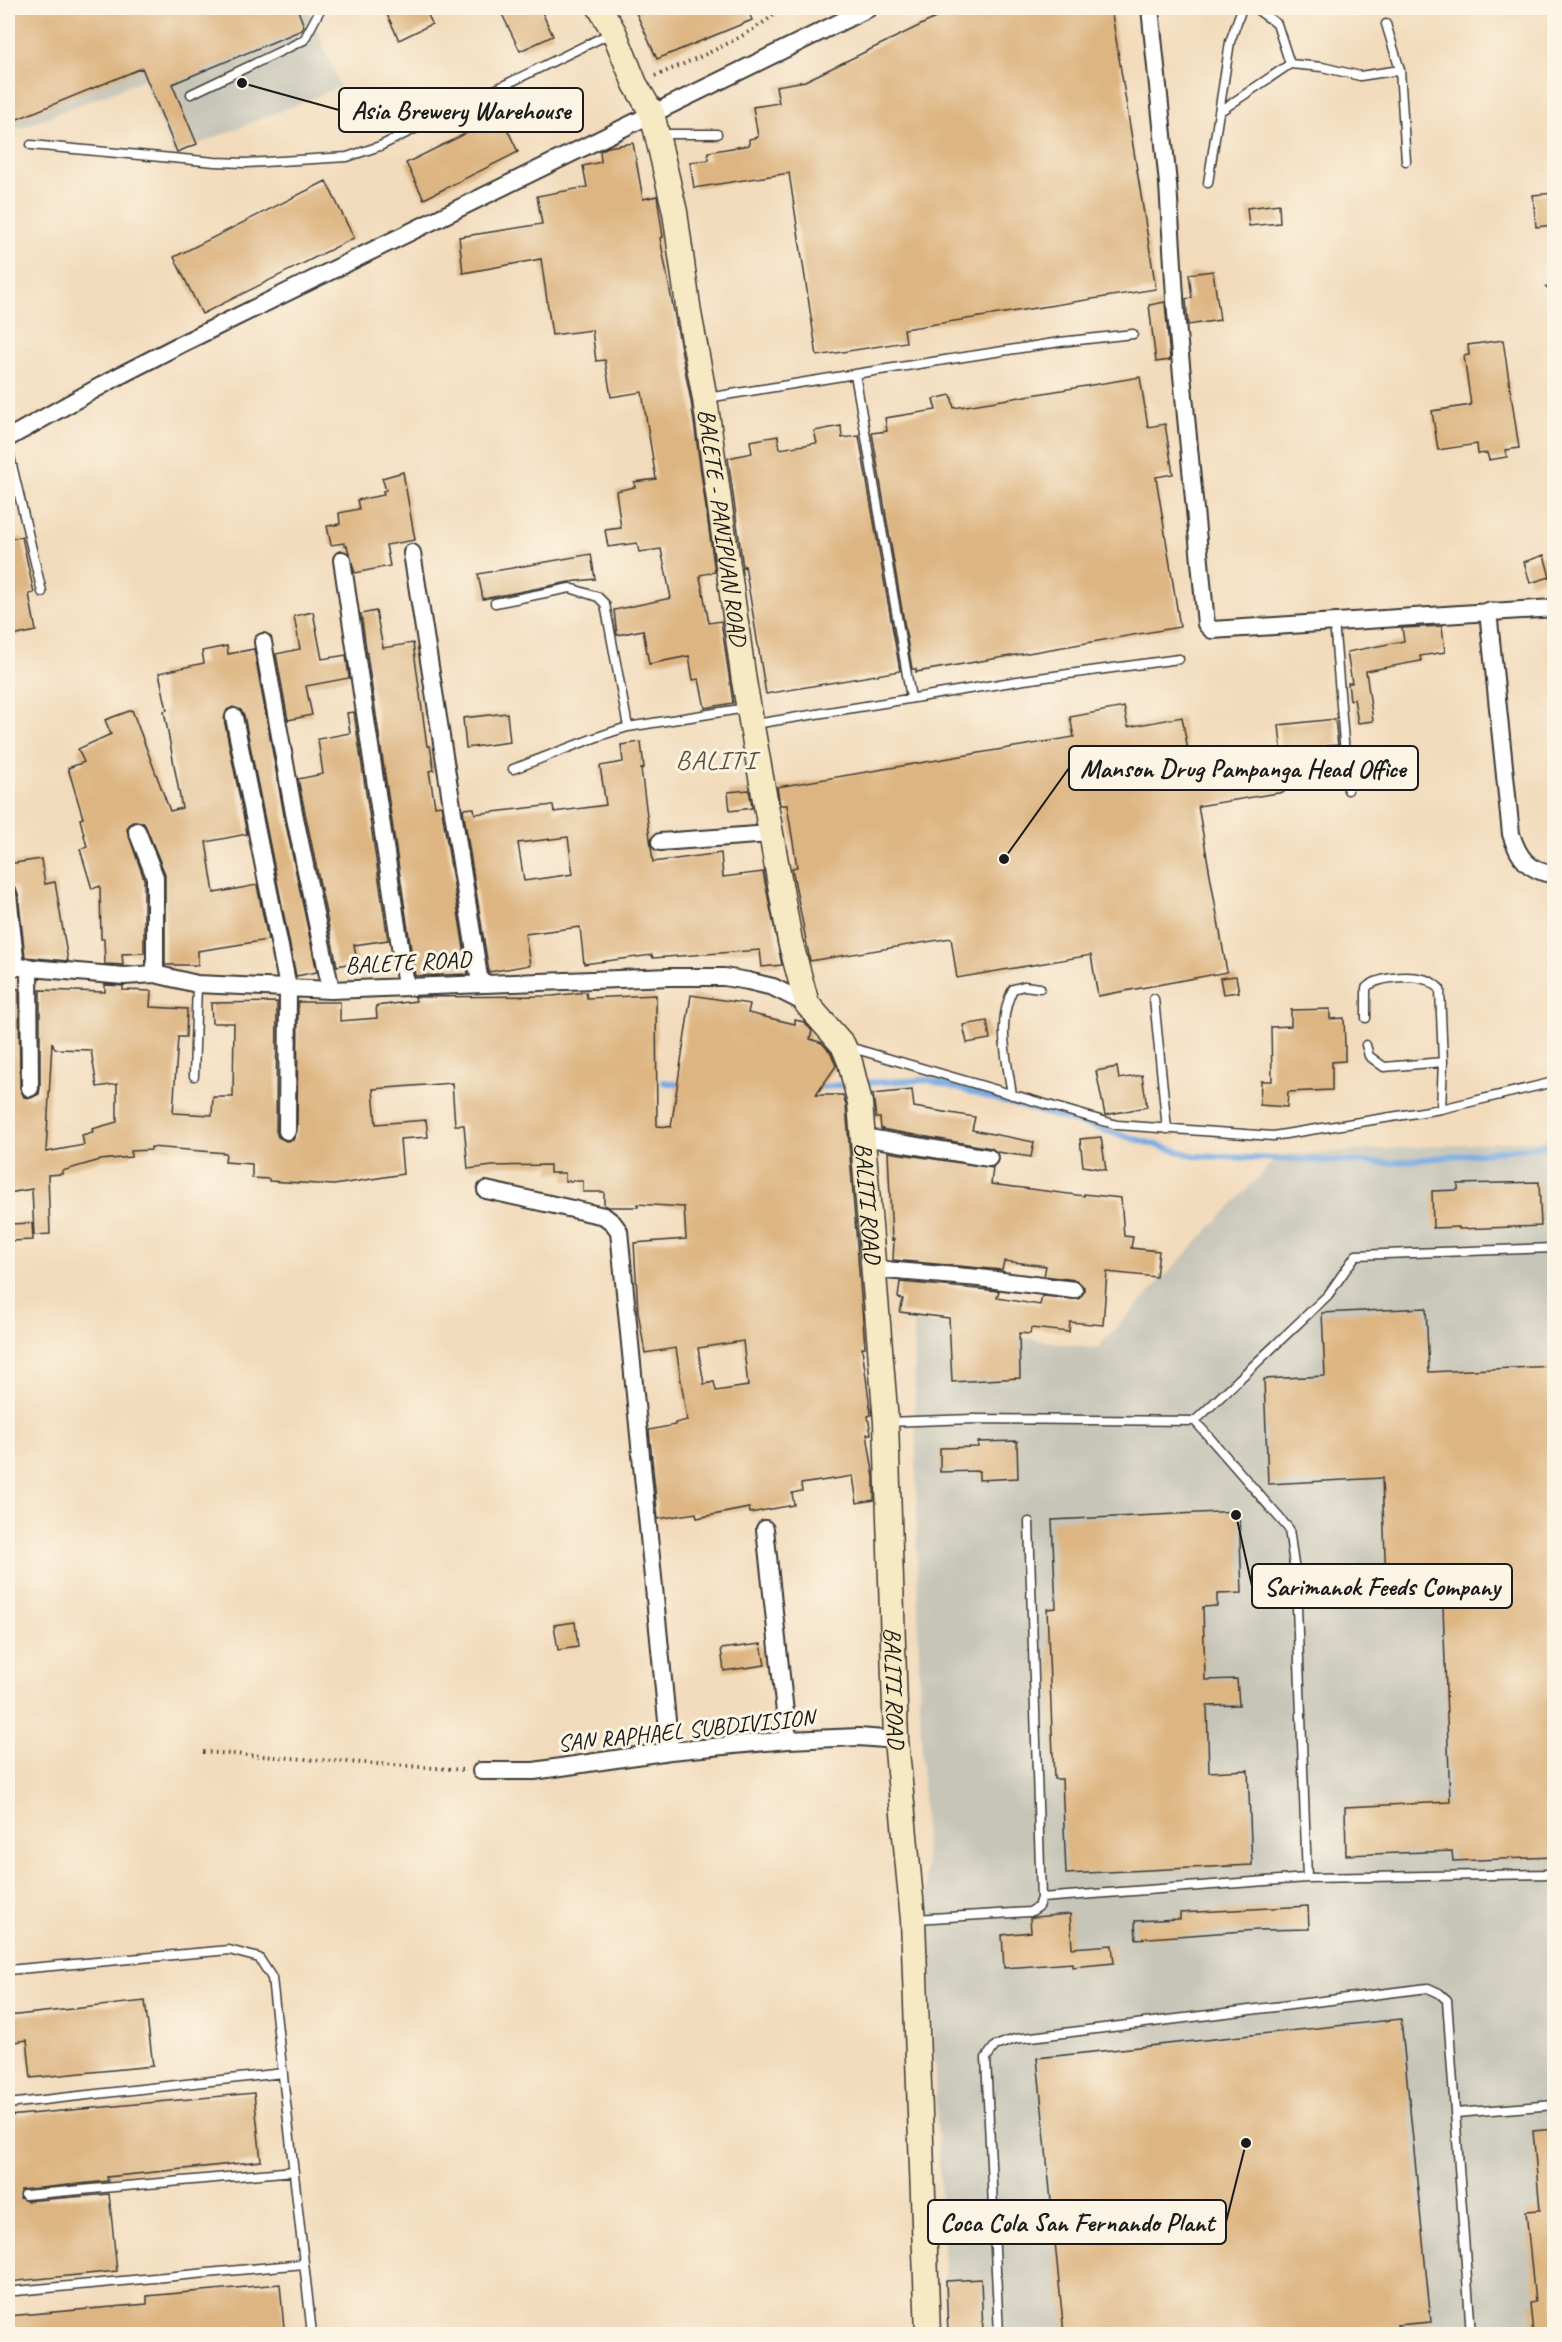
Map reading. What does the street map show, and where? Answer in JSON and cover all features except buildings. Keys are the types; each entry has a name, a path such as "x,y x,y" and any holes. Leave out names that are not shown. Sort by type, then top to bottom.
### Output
{"main road":[{"name":"BALETE - PANIPUAN ROAD","path":"600,8 614,32 635,84 655,123 675,212 689,313 705,399 750,716 790,941 807,1004 846,1053"},
{"name":"BALITI ROAD","path":"846,1053 860,1103 886,1422 896,1740 913,1920 928,2334"}],"street":[{"path":"8,438 149,360 655,123 869,8"},
{"path":"1150,8 1168,184 1177,325 1206,624 1212,630 1554,608"},
{"path":"412,553 480,983"},
{"path":"342,560 406,986"},
{"path":"1488,611 1511,834 1516,851 1526,863 1540,872 1554,875"},
{"path":"263,642 294,813 330,990"},
{"path":"234,717 288,987 287,1131"},
{"path":"137,831 155,877 155,974"},
{"path":"660,842 770,834"},
{"path":"8,895 30,1088"},
{"name":"BALETE ROAD","path":"18,967 124,976 155,974 196,984 330,990 480,983 724,977 772,987 807,1004"},
{"path":"863,1137 989,1158"},
{"path":"486,1190 604,1216 619,1231 670,1751"},
{"path":"873,1269 979,1278 1074,1290"},
{"path":"765,1529 788,1740"},
{"name":"SAN RAPHAEL SUBDIVISION","path":"481,1771 534,1772 670,1751 788,1740 859,1737 896,1740"}],"lane":[{"path":"190,94 304,40 321,8"},
{"path":"1208,183 1230,42 1242,8"},
{"path":"1255,8 1277,24 1290,64"},
{"path":"1386,24 1400,70 1406,161"},
{"path":"31,145 215,162 301,161 348,157 380,146 614,32"},
{"path":"1219,112 1290,64 1322,67 1360,76 1400,70"},
{"path":"655,123 717,134"},
{"path":"705,399 1060,342 1133,334"},
{"path":"855,374 911,698"},
{"path":"8,448 42,592"},
{"path":"495,603 570,588 598,597 605,604 628,728"},
{"path":"1334,621 1348,790"},
{"path":"513,769 595,736 628,728 911,698 1179,659"},
{"path":"1366,1017 1366,988 1372,982 1380,979 1422,978 1433,982 1440,989 1443,1062 1441,1109"},
{"path":"194,1077 196,984"},
{"path":"1012,1095 1002,1022 1006,1002 1013,989 1024,986 1040,988"},
{"path":"1154,999 1167,1129"},
{"path":"1366,1045 1369,1056 1384,1067 1443,1062"},
{"path":"846,1053 1012,1095 1117,1125 1273,1136 1441,1109 1554,1082"},
{"path":"886,1422 973,1419 1195,1421 1328,1295 1356,1255 1554,1248"},
{"path":"1195,1421 1289,1529 1296,1579 1307,1878"},
{"path":"913,1920 1030,1912 1038,1907 1041,1898 1029,1522"},
{"path":"1041,1898 1307,1878 1554,1874"},
{"path":"8,1970 229,1950 259,1958 272,1978 312,2334"},
{"path":"999,2334 986,2058 995,2046 1015,2039 1428,1988 1447,2000 1471,2334"},
{"path":"8,2104 283,2073"},
{"path":"1456,2113 1554,2105"},
{"path":"25,2195 294,2171"},
{"path":"16,2291 304,2264"}],"path":[{"path":"635,84 735,40 765,23 783,8"},
{"path":"1546,288 1554,278"},
{"path":"203,1752 481,1771"}],"shaded area":[{"path":"8,8 308,8 340,87 174,154 144,79 8,133"},
{"path":"1554,1139 1554,2334 947,2334 919,1681 914,1320 1096,1349 1279,1155"}],"waterway":[{"path":"860,1083 929,1080 1195,1156 1391,1163 1554,1145"},
{"path":"664,1082 684,1086"},
{"path":"816,1088 850,1084"}],"place":[{"name":"Asia Brewery Warehouse","path":"242,83"},
{"name":"Manson Drug Pampanga Head Office","path":"1004,859"},
{"name":"Sarimanok Feeds Company","path":"1236,1515"},
{"name":"Coca Cola San Fernando Plant","path":"1246,2143"}],"district":[{"name":"BALITI","path":"716,760"}]}
